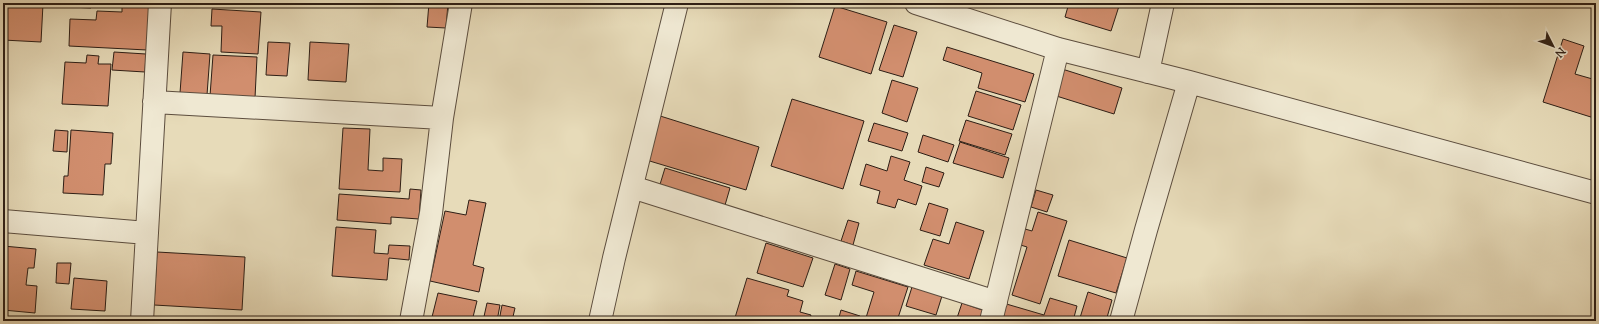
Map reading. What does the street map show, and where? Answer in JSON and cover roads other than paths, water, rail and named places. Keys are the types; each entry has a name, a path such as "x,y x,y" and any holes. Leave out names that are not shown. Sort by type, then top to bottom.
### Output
{"street":[{"path":"142,321 160,3"},
{"path":"411,321 431,213 442,118 461,3"},
{"path":"600,321 677,3"},
{"path":"916,3 1058,49 1189,82 1596,193"},
{"path":"1148,72 1163,3"},
{"path":"632,187 994,311 1058,49"},
{"path":"1121,321 1189,82"},
{"path":"154,102 442,118"},
{"path":"3,220 147,233"}]}
